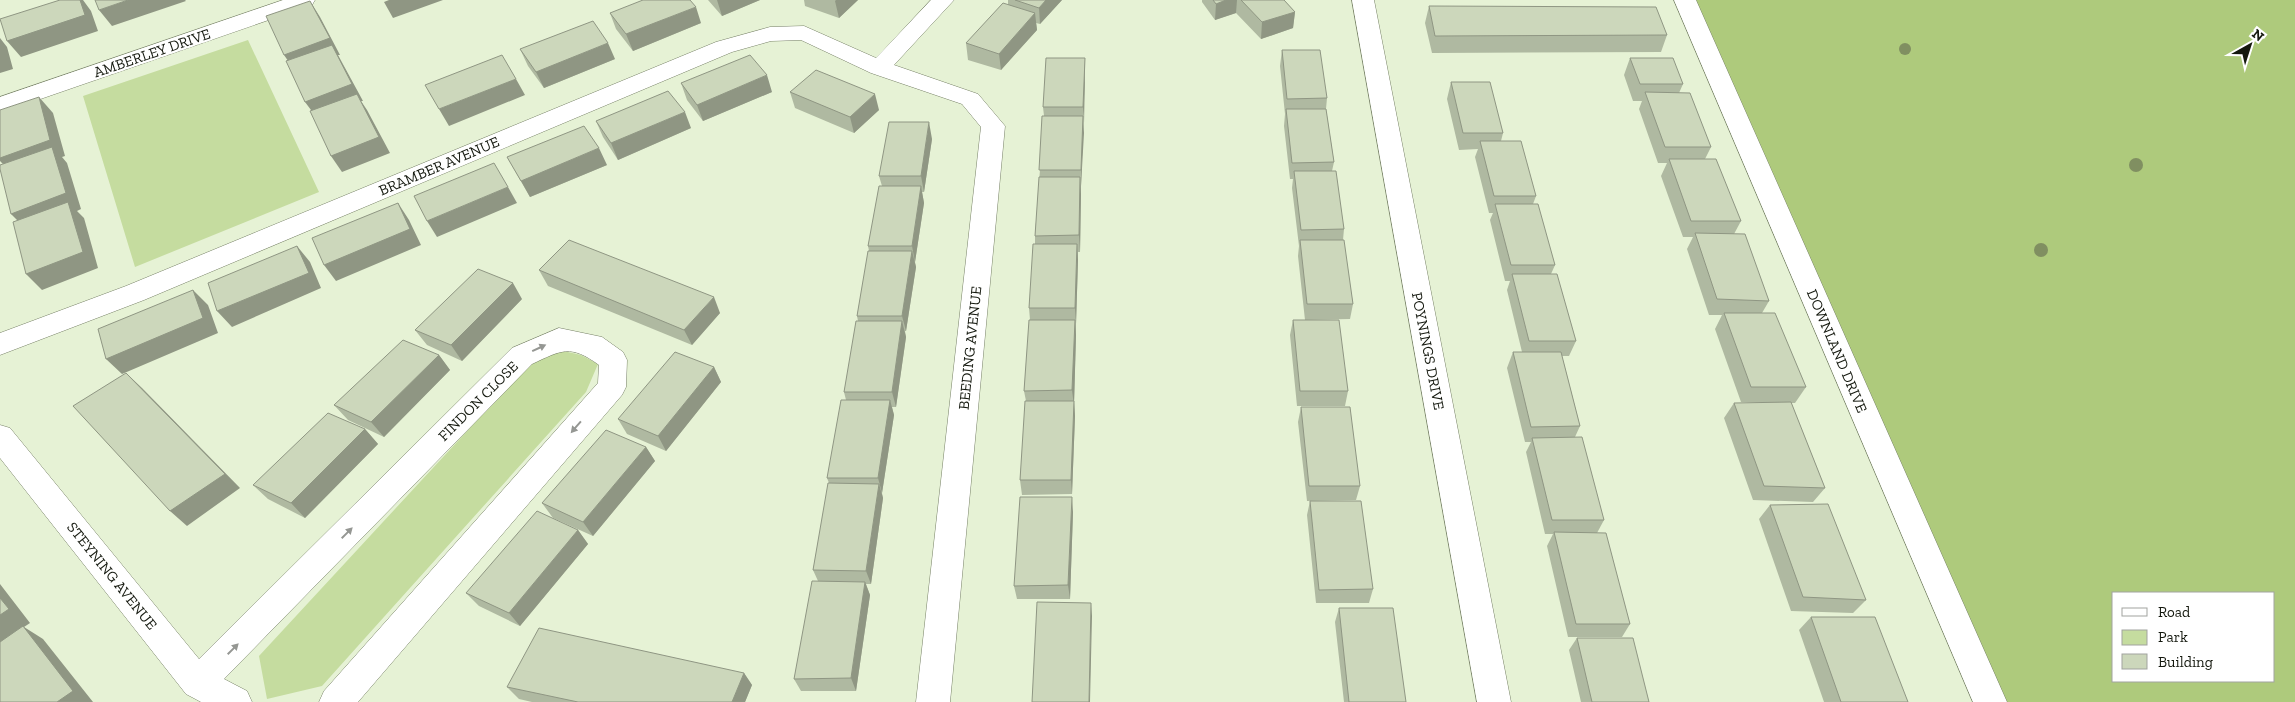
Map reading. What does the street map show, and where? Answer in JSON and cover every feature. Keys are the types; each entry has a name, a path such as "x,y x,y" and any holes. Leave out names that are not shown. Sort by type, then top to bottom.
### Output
{"street":[{"name":"AMBERLEY DRIVE","path":"0,105 304,0"},
{"path":"879,68 942,0"},
{"name":"POYNINGS DRIVE","path":"1363,0 1494,702"},
{"name":"DOWNLAND DRIVE","path":"1685,0 1990,702"},
{"name":"BRAMBER AVENUE","path":"0,344 135,293 724,47 770,34 804,33 879,68"},
{"name":"BEEDING AVENUE","path":"879,68 970,99 993,126 933,702"},
{"name":"FINDON CLOSE","path":"198,684 522,356 559,339 592,345 613,360 612,387 336,702"},
{"name":"STEYNING AVENUE","path":"0,437 198,684 235,702"}],"green space":[{"path":"1685,0 2295,0 2295,702 2007,702"},
{"path":"248,40 319,192 135,267 83,96"},
{"path":"559,350 581,355 598,364 586,392 322,686 267,699 259,656 531,362"}],"building":[{"path":"60,0 80,0 85,15 7,41 0,19"},
{"path":"95,0 128,0 99,10"},
{"path":"643,0 690,0 696,7 626,34 610,13"},
{"path":"1015,0 1046,0 1039,8"},
{"path":"1213,0 1226,0 1216,4"},
{"path":"1241,0 1284,0 1295,12 1262,22"},
{"path":"310,1 330,38 284,55 266,16"},
{"path":"1003,3 1035,13 999,54 966,43"},
{"path":"1429,6 1656,7 1667,35 1435,36"},
{"path":"593,21 608,43 536,72 520,49"},
{"path":"332,45 352,84 305,102 286,61"},
{"path":"1282,50 1320,50 1327,98 1287,99"},
{"path":"502,55 516,79 439,109 425,85"},
{"path":"750,55 767,75 697,105 681,83"},
{"path":"1046,58 1085,58 1083,107 1043,107"},
{"path":"1630,58 1673,58 1683,84 1640,84"},
{"path":"816,70 875,94 850,117 790,92"},
{"path":"1451,82 1490,82 1503,133 1463,133"},
{"path":"668,91 685,112 611,143 596,121"},
{"path":"1645,92 1690,93 1711,147 1665,147"},
{"path":"357,94 379,137 331,156 310,111"},
{"path":"39,97 50,140 0,158 0,110"},
{"path":"1286,109 1326,109 1334,162 1292,163"},
{"path":"1042,116 1083,116 1081,170 1039,170"},
{"path":"889,122 929,122 921,176 879,176"},
{"path":"584,126 599,148 521,181 507,157"},
{"path":"1480,141 1521,141 1536,196 1494,196"},
{"path":"52,147 66,193 11,214 0,165"},
{"path":"1669,159 1716,159 1741,221 1691,221"},
{"path":"494,163 508,187 427,221 414,196"},
{"path":"1294,171 1336,171 1344,229 1301,230"},
{"path":"1039,177 1080,177 1079,235 1035,236"},
{"path":"879,186 921,186 912,246 868,246"},
{"path":"68,202 83,252 26,274 13,222"},
{"path":"398,203 410,229 324,265 312,238"},
{"path":"1495,204 1538,204 1555,265 1511,265"},
{"path":"1695,233 1745,234 1769,301 1717,299"},
{"path":"569,240 714,297 684,330 539,270"},
{"path":"1300,240 1344,240 1353,304 1307,304"},
{"path":"1033,244 1077,244 1075,308 1029,308"},
{"path":"297,246 309,273 217,311 208,283"},
{"path":"868,251 912,251 902,316 857,316"},
{"path":"478,269 513,283 451,345 415,330"},
{"path":"1512,274 1557,274 1576,341 1529,341"},
{"path":"193,290 203,318 106,359 98,329"},
{"path":"1724,313 1775,313 1806,387 1751,387"},
{"path":"1029,320 1075,320 1072,390 1024,391"},
{"path":"1293,320 1339,320 1348,391 1300,391"},
{"path":"856,321 902,321 892,392 844,392"},
{"path":"403,340 439,355 371,422 334,405"},
{"path":"675,352 714,367 658,436 618,419"},
{"path":"1513,352 1561,352 1580,426 1531,427"},
{"path":"126,373 225,474 170,511 73,406"},
{"path":"841,400 890,400 878,478 827,478"},
{"path":"1025,401 1074,401 1071,480 1020,480"},
{"path":"1791,402 1825,488 1764,486 1734,403"},
{"path":"1301,407 1350,407 1360,486 1309,486"},
{"path":"328,413 365,429 291,503 253,485"},
{"path":"606,430 646,447 583,522 542,503"},
{"path":"1582,437 1604,520 1552,520 1532,438"},
{"path":"828,483 879,484 866,571 813,570"},
{"path":"1020,497 1072,497 1068,585 1014,586"},
{"path":"1310,501 1361,501 1373,589 1319,590"},
{"path":"1828,504 1866,600 1803,597 1770,505"},
{"path":"537,511 578,530 509,613 466,593"},
{"path":"1554,532 1606,533 1630,624 1576,624"},
{"path":"812,581 865,582 851,678 794,679"},
{"path":"0,598 9,609 0,615"},
{"path":"1037,602 1091,603 1089,702 1032,702"},
{"path":"1339,608 1393,608 1406,702 1349,702"},
{"path":"1811,617 1875,617 1908,702 1841,702"},
{"path":"23,626 73,691 57,702 0,702 0,642"},
{"path":"539,628 744,673 732,702 578,702 507,687"},
{"path":"1577,638 1633,638 1649,702 1592,702"}]}
